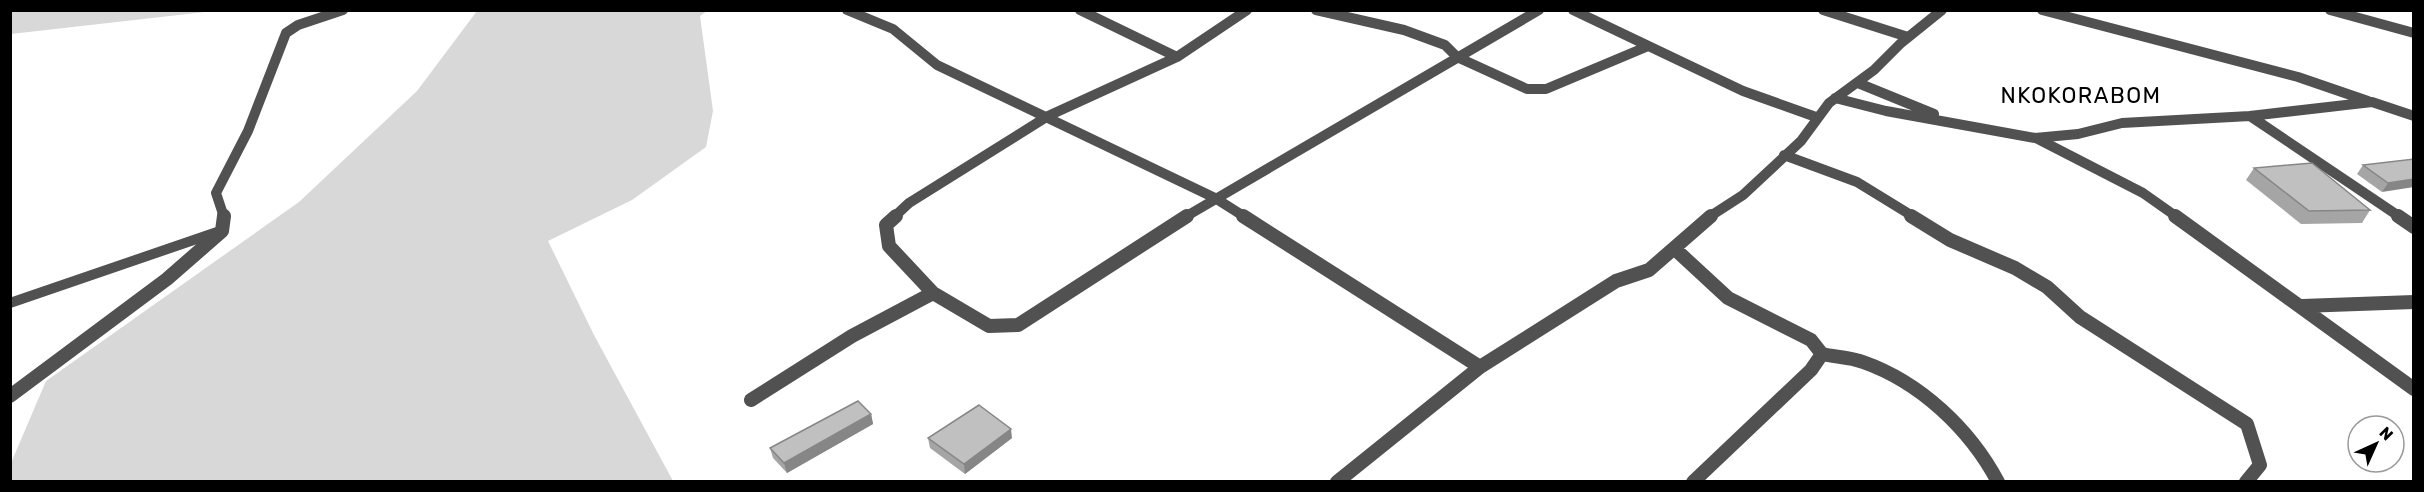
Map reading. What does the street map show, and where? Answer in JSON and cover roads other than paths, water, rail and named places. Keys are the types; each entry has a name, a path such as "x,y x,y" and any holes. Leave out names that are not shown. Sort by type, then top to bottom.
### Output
{"street":[{"path":"10,396 167,279 222,231 225,219 216,193 248,131 286,33 298,25 343,10"},
{"path":"847,10 894,29 937,64 1215,198 1480,367"},
{"path":"1080,10 1177,57"},
{"path":"1247,10 1177,57 1048,116 909,203 886,225 889,246 933,293 989,326 1018,325 1215,198 1539,10"},
{"path":"1316,10 1404,30 1445,45 1457,57 1527,89 1546,90 1647,47"},
{"path":"1573,10 1743,91 1816,117"},
{"path":"1823,10 1908,37"},
{"path":"1337,482 1480,367 1616,281 1649,270 1713,214 1743,195 1801,141 1816,117 1835,98 1874,70 1908,37 1942,10"},
{"path":"2042,10 2298,77 2414,116"},
{"path":"2330,10 2414,33"},
{"path":"1857,83 1959,124"},
{"path":"1835,98 2035,138 2078,135 2122,123 2250,116 2372,102"},
{"path":"2250,116 2414,227"},
{"path":"2035,138 2143,193 2414,389"},
{"path":"1784,155 1857,182 1950,240 2015,268 2047,287 2080,317 2247,424 2260,465 2246,482"},
{"path":"1675,249 1728,298 1811,340 1822,354 1863,362 1936,404 1990,462 1998,482"},
{"path":"751,400 852,336 933,293"},
{"path":"2302,306 2414,302"},
{"path":"1693,482 1811,370 1822,354"}],"lane":[{"path":"10,303 222,231"}],"district":[{"name":"NKOKORABOM","path":"2081,95"}]}
